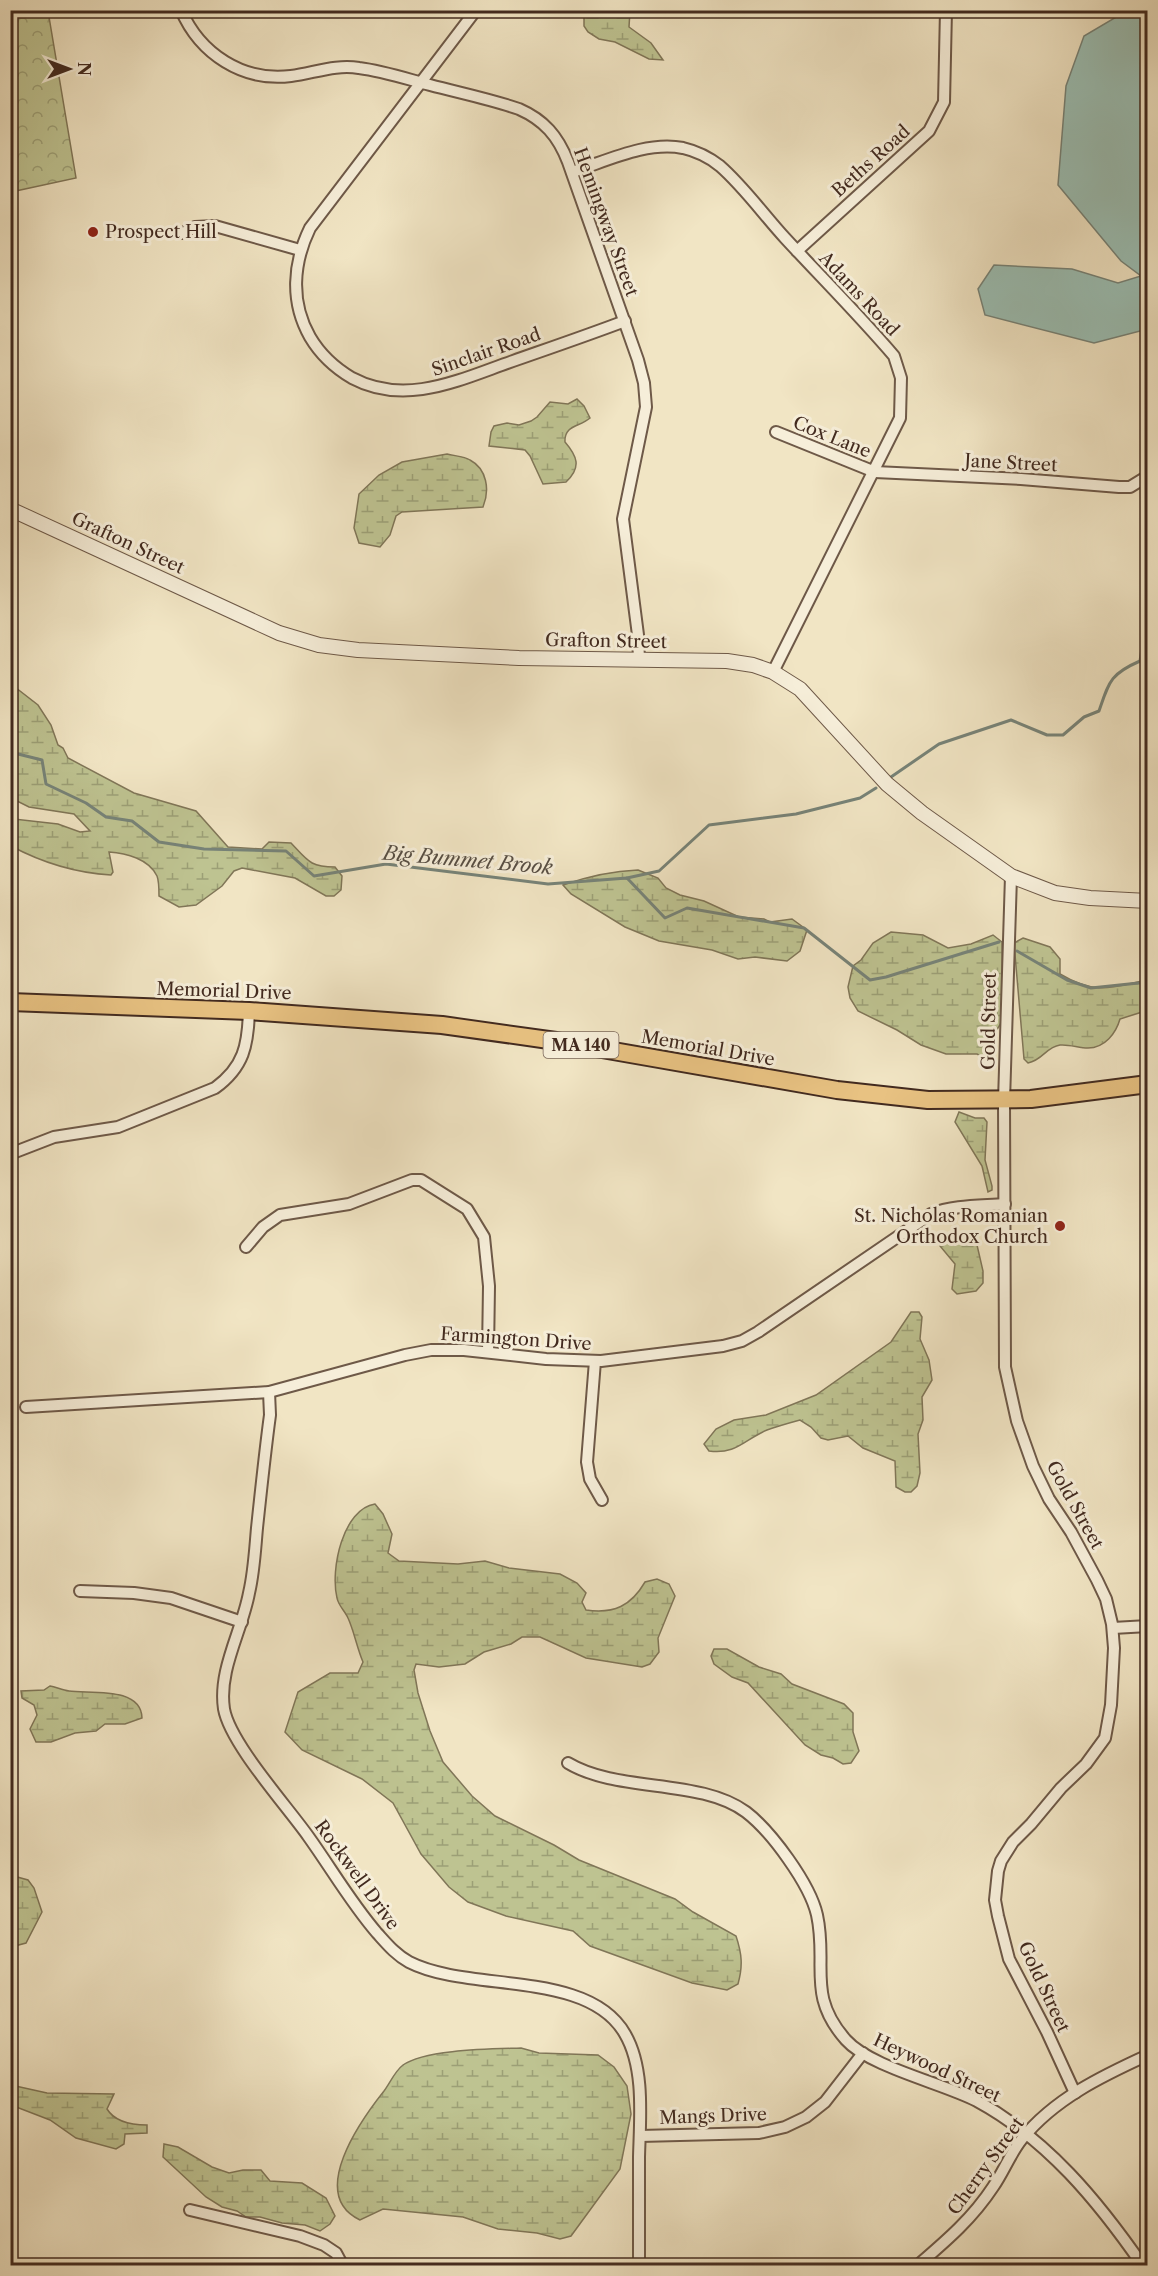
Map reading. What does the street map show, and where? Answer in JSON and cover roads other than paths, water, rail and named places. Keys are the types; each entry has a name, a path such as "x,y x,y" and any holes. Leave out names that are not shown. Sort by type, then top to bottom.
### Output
{"main road":[{"name":"Memorial Drive","path":"10,1002 249,1011 403,1021 480,1029 874,1095 928,1100 1004,1101 1056,1097 1148,1084"}],"street":[{"name":"Hemingway Street","path":"182,10 192,32 209,51 231,66 251,74 280,77 347,67 366,69 508,105 528,113 553,132 564,151 625,321 642,371 646,394 644,420 623,519 638,635 639,660"},
{"name":"Sinclair Road","path":"476,10 316,218 300,250 296,286 299,310 307,332 321,352 338,369 358,381 381,389 405,391 444,385 625,321"},
{"name":"Beths Road","path":"797,251 929,131 944,102 946,10"},
{"name":"Adams Road","path":"572,172 643,149 664,146 685,148 706,157 719,165 740,186 894,356 901,378 900,418 772,672"},
{"path":"183,233 195,227 215,226 300,250"},
{"name":"Cox Lane","path":"776,432 874,472"},
{"name":"Jane Street","path":"874,472 1119,487 1130,487 1143,479"},
{"name":"Grafton Street","path":"10,509 279,633 318,645 358,650 519,658 727,661 753,665 772,672 800,689 887,784 905,800 1011,876 1044,890 1068,895 1148,900"},
{"name":"Gold Street","path":"1011,876 1004,1101 1004,1350 1008,1384 1033,1466 1049,1499 1071,1532 1097,1580 1106,1599 1113,1628 1111,1705 1105,1738 1086,1764 1060,1788 1013,1842 1001,1860 996,1884 998,1916 1010,1959 1075,2093"},
{"path":"10,1154 54,1137 118,1126 215,1088 228,1078 238,1065 246,1043 249,1011"},
{"path":"246,1247 263,1227 280,1215 349,1204 405,1182 421,1180 467,1209 484,1237 489,1286 488,1352"},
{"name":"Farmington Drive","path":"26,1407 269,1392 419,1352 447,1349 556,1360 595,1361 710,1348 742,1341 931,1214 950,1208 1005,1204"},
{"path":"595,1361 587,1462 590,1479 602,1500"},
{"name":"Rockwell Drive","path":"269,1392 270,1415 252,1578 225,1680 225,1711 229,1723 243,1749 307,1835 361,1914 395,1952 422,1968 442,1974 559,1991 596,2005 621,2028 631,2046 638,2079 639,2265"},
{"path":"80,1591 134,1593 171,1598 242,1622"},
{"path":"1113,1628 1148,1626"},
{"name":"Heywood Street","path":"568,1763 580,1771 598,1776 720,1799 743,1810 763,1826 801,1879 813,1903 818,1922 820,1986 826,2012 845,2039 863,2053 976,2101 1005,2117 1040,2145 1085,2189 1143,2265"},
{"name":"Mangs Drive","path":"639,2136 755,2133 785,2127 802,2120 825,2102 863,2053"},
{"name":"Cherry Street","path":"916,2265 963,2225 994,2185 1012,2153 1026,2135 1055,2108 1105,2075 1148,2055"},
{"path":"190,2210 300,2236 324,2245 336,2253 344,2265"}],"water":[{"path":"1128,10 1147,11 1147,332 1140,331 1094,343 985,315 978,289 994,265 1072,269 1118,283 1141,276 1121,261 1058,185 1066,86 1084,36"}],"waterway":[{"path":"891,777 939,744 1011,720 1047,735 1063,735 1084,717 1099,711 1108,686 1116,675 1140,661 1144,636 1148,632"},
{"name":"Big Bummet Brook","path":"10,752 42,760 46,784 86,803 106,817 132,821 159,842 204,849 286,851 314,876 386,864 548,884 627,878 665,918 687,908 804,928 870,980 999,942"},
{"path":"627,878 659,871 709,825 796,814 860,798 876,788"},
{"name":"Big Bummet Brook","path":"1017,951 1067,980 1091,988 1148,982"}],"place":[{"name":"Prospect Hill","path":"93,232"},
{"name":"St. Nicholas Romanian Orthodox Church","path":"1060,1226"}]}
